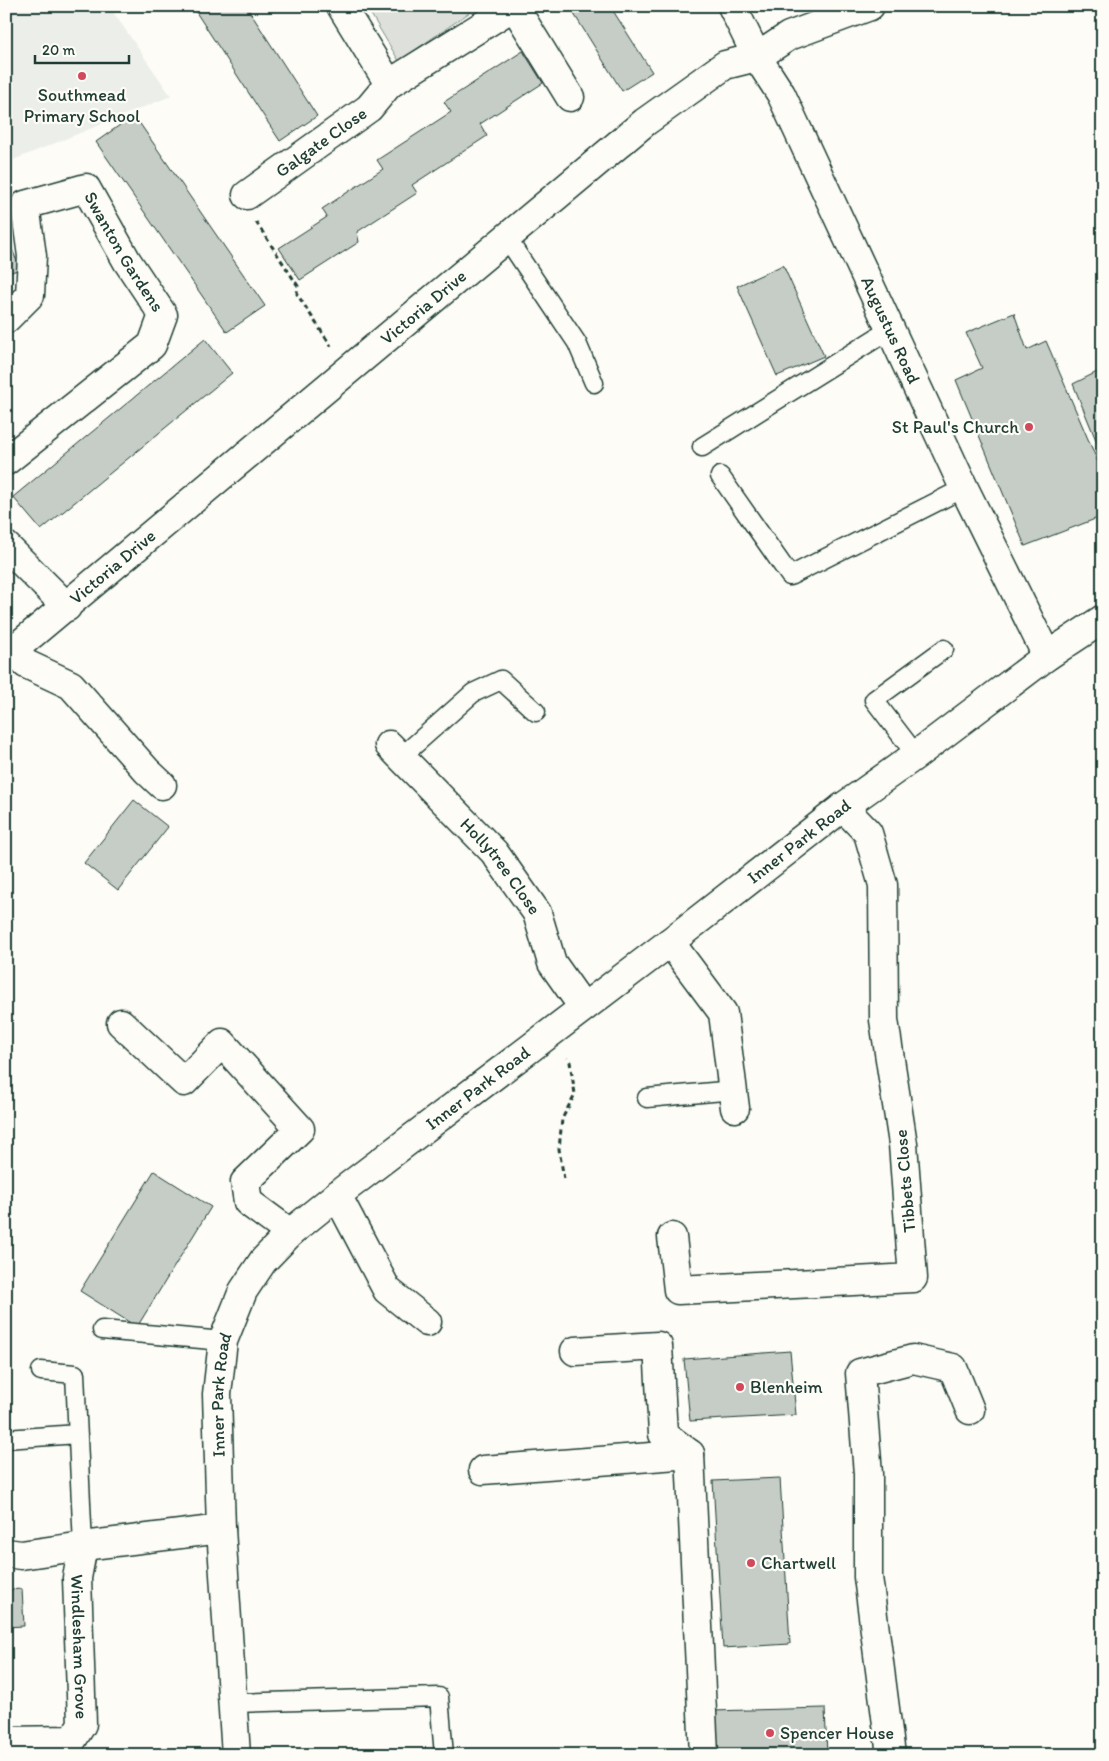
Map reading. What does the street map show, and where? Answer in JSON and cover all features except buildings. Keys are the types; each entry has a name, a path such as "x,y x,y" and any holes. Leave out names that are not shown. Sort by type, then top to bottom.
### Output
{"street":[{"path":"341,6 389,84"},
{"name":"Galgate Close","path":"247,195 369,108 389,84 514,6 570,97"},
{"name":"Augustus Road","path":"732,6 757,57 781,94 889,330 1047,656"},
{"name":"Victoria Drive","path":"10,653 644,122 726,65 757,57 789,36 870,6"},
{"name":"Swanton Gardens","path":"6,319 30,295 32,256 25,206 86,188 127,261 163,315 152,345 6,461"},
{"path":"6,546 67,607"},
{"name":"Inner Park Road","path":"236,1755 222,1529 217,1394 223,1341 243,1291 263,1262 290,1233 337,1195 844,807 1047,656 1103,619"},
{"path":"10,653 26,664 72,685 146,771 162,785"},
{"name":"Hollytree Close","path":"395,751 494,852 536,913 552,963 583,1007"},
{"name":"Tibbets Close","path":"672,1237 678,1290 913,1278 903,1144 884,1020 882,885 868,833 844,807"},
{"path":"670,942 723,1013 734,1099"},
{"path":"121,1023 184,1082 222,1043 300,1129 245,1182 248,1202 290,1233"},
{"path":"337,1195 387,1290 427,1322"},
{"path":"575,1351 658,1346 663,1434 690,1454"},
{"path":"891,1755 868,1577 868,1474 860,1373 913,1359 952,1368 970,1410"},
{"path":"483,1470 690,1454"},
{"path":"690,1454 704,1755"},
{"name":"Windlesham Grove","path":"6,1553 20,1555 222,1529"},
{"name":"Windlesham Grove","path":"6,1741 72,1740 82,1724 77,1578 84,1546"}],"lane":[{"path":"506,237 577,344 594,383"},
{"path":"702,447 889,330"},
{"path":"720,476 790,576 964,488"},
{"path":"916,755 874,700 944,650"},
{"path":"395,751 473,693 501,680 536,712"},
{"path":"647,1098 734,1099"},
{"path":"102,1330 223,1341"},
{"path":"41,1370 75,1374 84,1546"},
{"path":"6,1439 78,1434"},
{"path":"232,1704 439,1697 444,1755"}],"path":[{"path":"247,195 248,209 298,286 298,294 346,370"},
{"path":"548,1034 570,1062 575,1094 562,1119 559,1149 564,1179"}],"shaded area":[{"name":"Southmead Primary School","path":"6,6 109,6 171,96 6,163"},
{"path":"366,6 479,6 399,61"}],"place":[{"name":"Southmead Primary School","path":"82,76"},
{"name":"St Paul's Church","path":"1029,427"},
{"name":"Blenheim","path":"740,1387"},
{"name":"Chartwell","path":"751,1563"},
{"name":"Spencer House","path":"770,1733"}]}
